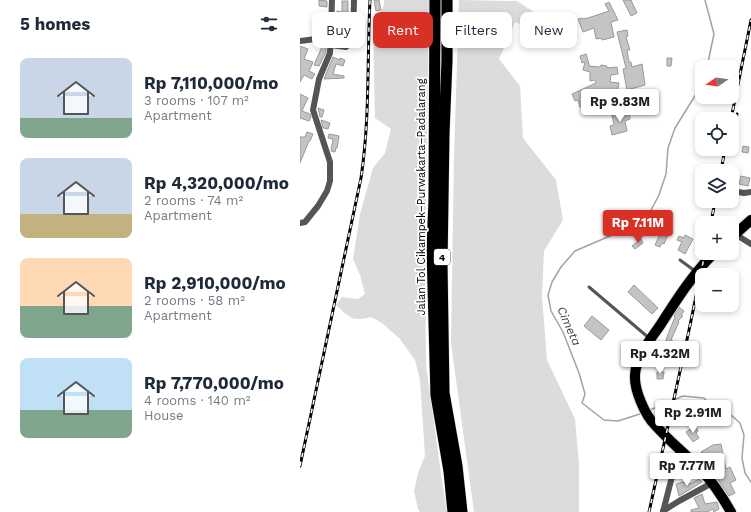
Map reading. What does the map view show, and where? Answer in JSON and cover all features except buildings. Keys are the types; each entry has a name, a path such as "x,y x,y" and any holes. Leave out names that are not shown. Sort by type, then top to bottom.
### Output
{"highway":[{"name":"Jalan Tol Cikampek–Purwakarta–Padalarang","path":"435,0 434,200 432,249 436,395 453,512"},
{"name":"Jalan Tol Cikampek–Purwakarta–Padalarang","path":"447,0 442,264 444,394 457,466 462,512"},
{"path":"739,231 751,220"},
{"path":"700,268 707,260"},
{"path":"695,273 641,355 635,375 636,391 653,424 703,472 731,512"}],"street":[{"path":"332,0 332,12"},
{"path":"354,0 354,12"},
{"path":"300,41 312,39"},
{"path":"300,223 305,222 318,206 330,181 330,162 312,110 319,79 331,48"},
{"path":"739,192 751,192"},
{"path":"739,238 751,244"},
{"path":"663,512 679,449"},
{"path":"663,512 679,501 712,483"}],"lane":[{"path":"680,260 695,271"},
{"path":"589,287 651,339"}],"shaded area":[{"path":"384,0 429,0 429,12 380,12 384,5"},
{"path":"459,0 517,1 534,12 520,12 520,24 515,22 512,29 512,12 459,12"},
{"path":"373,48 428,48 425,260 426,365 447,512 420,512 414,491 419,470 425,456 420,380 415,360 400,339 382,323 371,317 359,319 352,318 336,305 342,297 358,299 365,294 360,275 353,259 360,214 373,168 385,153 391,129 375,118"},
{"path":"457,48 504,48 499,59 520,86 523,138 556,180 563,220 544,251 542,296 547,360 575,419 579,465 579,512 474,512 451,343"}],"waterway":[{"name":"Cimeta","path":"705,0 714,34 708,60"},
{"name":"Cimeta","path":"643,413 618,421 604,420 582,403 585,394 579,373 563,332 551,311 548,295 552,282 561,267 575,251 640,223 650,212 659,195 666,174 668,148 675,128 695,96"},
{"name":"Cimeta","path":"650,410 683,396 704,398 713,408 731,415 740,423 744,435 742,458 745,473 751,482"}],"railway":[{"path":"300,466 361,178 366,134 370,0"},
{"path":"732,112 751,20"},
{"path":"722,164 724,156"},
{"path":"712,216 714,208"},
{"path":"649,512 704,260"}]}
